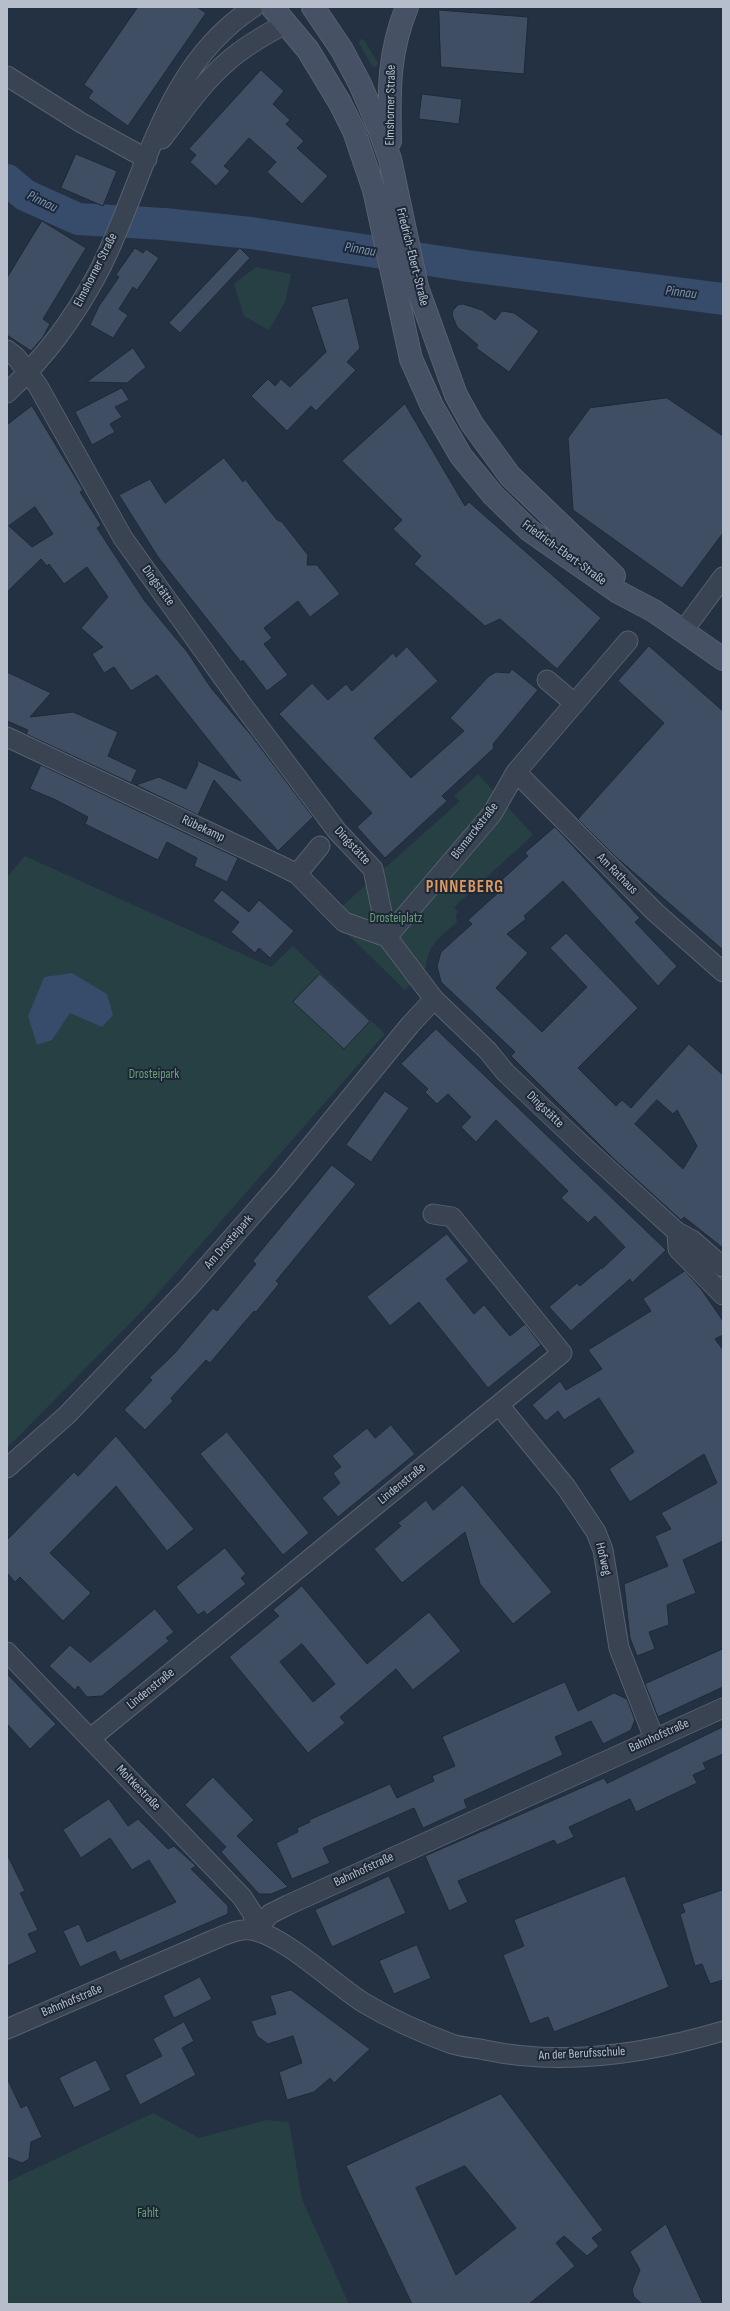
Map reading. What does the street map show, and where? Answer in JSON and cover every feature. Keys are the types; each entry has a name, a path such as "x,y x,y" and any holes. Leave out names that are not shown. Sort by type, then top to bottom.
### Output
{"main road":[{"name":"Friedrich-Ebert-Straße","path":"272,7 287,23 308,50 340,103 392,220"},
{"name":"Elmshorner Straße","path":"390,158 389,81 397,31 407,7"},
{"name":"Friedrich-Ebert-Straße","path":"315,8 336,41 360,84 390,158 392,220 406,288 411,359 432,406 461,456 493,495 529,530 618,592 654,612 723,659"},
{"name":"Elmshorner Straße","path":"287,23 315,8"},
{"name":"Friedrich-Ebert-Straße","path":"406,288 456,394 472,424 505,470 563,527 654,612"},
{"path":"420,379 433,379 444,383 456,394"},
{"path":"529,530 549,534 558,532 563,527"}],"street":[{"name":"Elmshorner Straße","path":"7,393 29,372 64,329 98,272 147,159 158,126 181,84 209,47 239,17 254,7"},
{"name":"Elmshorner Straße","path":"147,159 195,95 227,61 258,39 287,23"},
{"path":"7,76 80,122 147,159"},
{"name":"Dingstätte","path":"7,350 16,356 29,372 123,538 244,707 327,840 373,869 387,937 434,999 488,1051 505,1072 572,1137 685,1227 692,1240 721,1266"},
{"path":"683,631 723,577"},
{"name":"Bismarckstraße","path":"387,937 492,814 516,772 628,641"},
{"path":"547,680 574,703"},
{"name":"Rübekamp","path":"7,737 297,874 344,922 387,937"},
{"name":"Am Rathaus","path":"516,772 655,912 723,972"},
{"path":"297,874 327,840"},
{"name":"Am Drosteipark","path":"7,1468 67,1415 190,1286 283,1180 410,1025 434,999"},
{"name":"Lindenstraße","path":"91,1738 500,1405 562,1352 452,1217 433,1214"},
{"path":"685,1227 678,1249 723,1295"},
{"path":"721,1266 723,1287"},
{"name":"Hofweg","path":"500,1405 570,1493 596,1532 603,1550 619,1648 654,1738"},
{"name":"Moltkestraße","path":"7,1652 242,1897 253,1914 256,1931"},
{"name":"Bahnhofstraße","path":"7,2029 230,1933 243,1930 256,1931 270,1914 288,1905 723,1708"},
{"name":"An der Berufsschule","path":"256,1931 270,1937 291,1950 364,2003 404,2024 453,2044 508,2055 553,2059 612,2056 670,2045 723,2031"}],"green space":[{"path":"360,39 364,40 378,63 376,67 372,66 359,43"},
{"path":"256,267 291,274 285,302 269,330 244,316 234,284"},
{"name":"Drosteiplatz","path":"478,774 533,835 454,907 458,912 456,915 457,922 432,946 427,959 426,967 405,990 330,917 460,801 454,796"},
{"name":"Drosteipark","path":"25,856 271,967 293,946 385,1034 145,1308 7,1448 7,877"},
{"name":"Fahlt","path":"153,2113 199,2138 266,2120 289,2122 302,2199 349,2304 7,2304 7,2182"}],"water":[{"path":"72,973 107,994 113,1015 102,1027 70,1013 52,1040 37,1045 28,1016 44,977"}],"building":[{"path":"138,7 197,7 206,13 128,126 88,98 93,91 84,85"},
{"path":"439,10 528,17 524,74 441,67"},
{"path":"261,70 284,91 273,104 290,120 286,124 304,141 297,148 328,176 302,204 267,172 276,162 249,138 224,166 230,171 216,186 190,162 196,155 189,149"},
{"path":"422,94 462,99 459,124 419,119"},
{"path":"76,154 117,171 103,206 61,188"},
{"path":"42,221 86,248 43,319 50,324 43,337 31,351 7,335 7,278"},
{"path":"135,248 143,253 146,249 159,258 137,290 133,287 119,309 128,315 113,338 90,325 99,306 119,277 116,275"},
{"path":"240,248 250,258 180,333 169,323"},
{"path":"348,298 360,348 347,362 356,370 316,411 311,406 287,431 251,396 268,379 275,386 281,379 290,387 326,352 311,307"},
{"path":"463,304 482,310 495,320 502,311 514,313 539,331 509,372 476,348 478,345 457,327 452,315 453,310 458,305"},
{"path":"133,348 146,367 127,383 87,382"},
{"path":"122,388 129,400 115,407 122,417 110,424 115,432 92,445 75,412"},
{"path":"667,398 723,436 723,533 682,588 573,510 568,438 590,408"},
{"path":"405,404 465,506 469,502 601,618 557,669 500,619 485,626 414,564 421,556 393,529 402,520 342,461"},
{"path":"32,406 83,490 80,492 101,525 97,528 144,600 188,653 211,688 251,735 313,817 278,851 214,780 198,815 136,785 159,777 186,789 198,764 196,760 241,781 157,675 131,691 114,667 104,673 92,654 103,647 81,628 108,597 87,567 64,584 49,564 47,566 41,559 7,592 7,425","holes":["35,507 53,534 32,547 9,526"]},
{"path":"224,458 243,482 245,479 277,520 282,522 308,555 307,565 317,565 340,594 310,617 298,601 264,628 272,638 264,644 288,675 267,691 243,660 241,662 158,557 119,495 150,479 165,503"},
{"path":"649,646 723,711 723,950 616,857 578,819 664,723 618,681"},
{"path":"407,647 438,681 374,738 411,778 464,731 450,718 489,676 496,672 509,673 512,669 538,690 493,744 494,748 442,796 447,801 385,858 357,827 372,813 279,714 312,683 328,700 346,684 352,691 393,653 396,657"},
{"path":"7,672 51,693 30,717 73,712 118,732 108,756 137,770 131,783 26,734 28,730 7,721"},
{"path":"41,765 238,858 227,882 194,866 197,858 167,842 158,860 85,824 88,817 56,800 30,789"},
{"path":"555,827 640,918 635,922 677,966 658,986 563,881 524,916 526,919 507,934 528,953 496,988 542,1032 587,987 550,948 566,933 638,1008 578,1068 616,1106 622,1100 631,1108 689,1044 723,1075 723,1248 684,1217 681,1220 614,1159 511,1056 515,1052 441,982 437,966 441,952 472,924 468,920 500,891 495,886 528,856 525,853","holes":["657,1100 673,1114 677,1110 697,1146 683,1169 635,1124"]},
{"path":"222,890 249,912 259,900 294,931 270,958 259,948 255,953 231,932 239,922 213,901"},
{"path":"320,974 370,1021 344,1049 293,1002"},
{"path":"436,1029 666,1250 632,1283 630,1279 571,1331 549,1307 577,1283 580,1286 601,1268 602,1269 625,1247 595,1216 588,1223 561,1198 568,1191 496,1120 476,1142 461,1127 471,1117 448,1094 437,1104 425,1092 428,1089 401,1064"},
{"path":"385,1091 409,1108 371,1162 346,1145"},
{"path":"332,1165 356,1184 276,1281 279,1284 256,1312 254,1311 210,1363 206,1360 171,1398 173,1401 145,1430 124,1410 152,1380 149,1378 174,1354 213,1308 217,1311 256,1264 253,1261"},
{"path":"447,1234 469,1261 446,1279 474,1314 484,1305 510,1336 525,1324 541,1345 488,1388 419,1302 390,1326 367,1297"},
{"path":"685,1271 701,1289 723,1321 723,1335 715,1339 723,1350 723,1541 683,1560 696,1593 667,1605 669,1625 649,1632 655,1649 637,1656 630,1638 624,1584 668,1566 655,1536 671,1529 661,1513 717,1483 704,1454 630,1502 609,1469 634,1452 599,1398 564,1420 558,1411 546,1421 532,1405 560,1381 566,1390 602,1369 588,1350 651,1311 643,1299"},
{"path":"391,1425 415,1454 338,1517 322,1498 340,1483 333,1473 341,1467 332,1456 367,1428 375,1438"},
{"path":"227,1432 309,1533 283,1555 200,1454"},
{"path":"116,1436 194,1529 167,1551 116,1486 50,1553 91,1593 63,1621 20,1577 15,1582 7,1573 7,1540 74,1472 78,1476"},
{"path":"463,1485 552,1592 513,1624 480,1584 465,1532 402,1583 374,1549 401,1526 398,1523 426,1500 433,1510"},
{"path":"225,1548 246,1574 241,1578 246,1584 207,1615 204,1611 198,1615 176,1587"},
{"path":"302,1586 367,1664 429,1612 461,1651 413,1690 396,1669 340,1717 345,1723 308,1753 229,1657 279,1616 273,1610","holes":["302,1644 335,1684 313,1702 280,1662"]},
{"path":"155,1609 174,1632 166,1638 169,1641 102,1696 87,1697 78,1686 75,1690 49,1666 70,1645 90,1662"},
{"path":"723,1649 723,1687 658,1717 645,1684"},
{"path":"7,1674 56,1724 30,1749 7,1724"},
{"path":"565,1682 578,1711 614,1693 627,1699 635,1720 631,1730 603,1744 591,1721 555,1737 563,1755 464,1800 467,1808 423,1828 414,1808 323,1848 330,1863 292,1879 276,1843 298,1832 297,1828 310,1822 309,1820 390,1784 397,1798 434,1781 432,1776 455,1766 442,1737"},
{"path":"723,1727 723,1754 703,1763 706,1769 693,1775 697,1783 636,1812 630,1799 569,1827 574,1837 557,1845 554,1840 458,1881 468,1902 449,1911 425,1856 604,1778 607,1783"},
{"path":"213,1777 254,1820 237,1836 288,1887 271,1894 259,1894 221,1852 226,1847 185,1805"},
{"path":"109,1799 128,1826 138,1819 168,1849 174,1846 196,1866 191,1869 228,1906 228,1914 120,1961 115,1951 80,1967 63,1931 79,1924 87,1942 176,1902 149,1860 132,1870 110,1838 81,1858 63,1830"},
{"path":"7,1854 25,1891 20,1893 38,1930 28,1934 37,1952 7,1966"},
{"path":"389,1876 406,1913 332,1947 315,1910"},
{"path":"625,1876 669,1987 554,2032 548,2017 530,2024 503,1955 524,1946 514,1920"},
{"path":"723,1890 723,1980 710,1984 702,1964 695,1966 680,1914 685,1912 682,1904"},
{"path":"417,1945 431,1978 394,1994 379,1961"},
{"path":"200,1977 212,1999 174,2018 163,1996"},
{"path":"291,1990 370,2049 334,2083 330,2078 314,2092 287,2100 279,2072 302,2063 293,2036 268,2044 257,2036 251,2021 276,2014 270,1996"},
{"path":"184,2022 194,2041 182,2048 196,2075 140,2105 125,2075 162,2056 153,2039"},
{"path":"96,2060 111,2090 74,2108 59,2078"},
{"path":"7,2078 21,2108 27,2105 42,2137 31,2142 29,2159 22,2163 7,2157"},
{"path":"501,2094 603,2230 592,2238 599,2246 587,2256 564,2236 556,2243 575,2266 529,2304 412,2304 346,2166","holes":["465,2166 516,2228 456,2275 416,2188"]},
{"path":"666,2224 703,2304 642,2304 634,2297 632,2290 640,2270 630,2252"}],"waterway":[{"name":"Pinnau","path":"7,180 25,195 78,219 164,224 251,233 468,266 723,299"}],"district":[{"name":"PINNEBERG","path":"465,888"}]}
